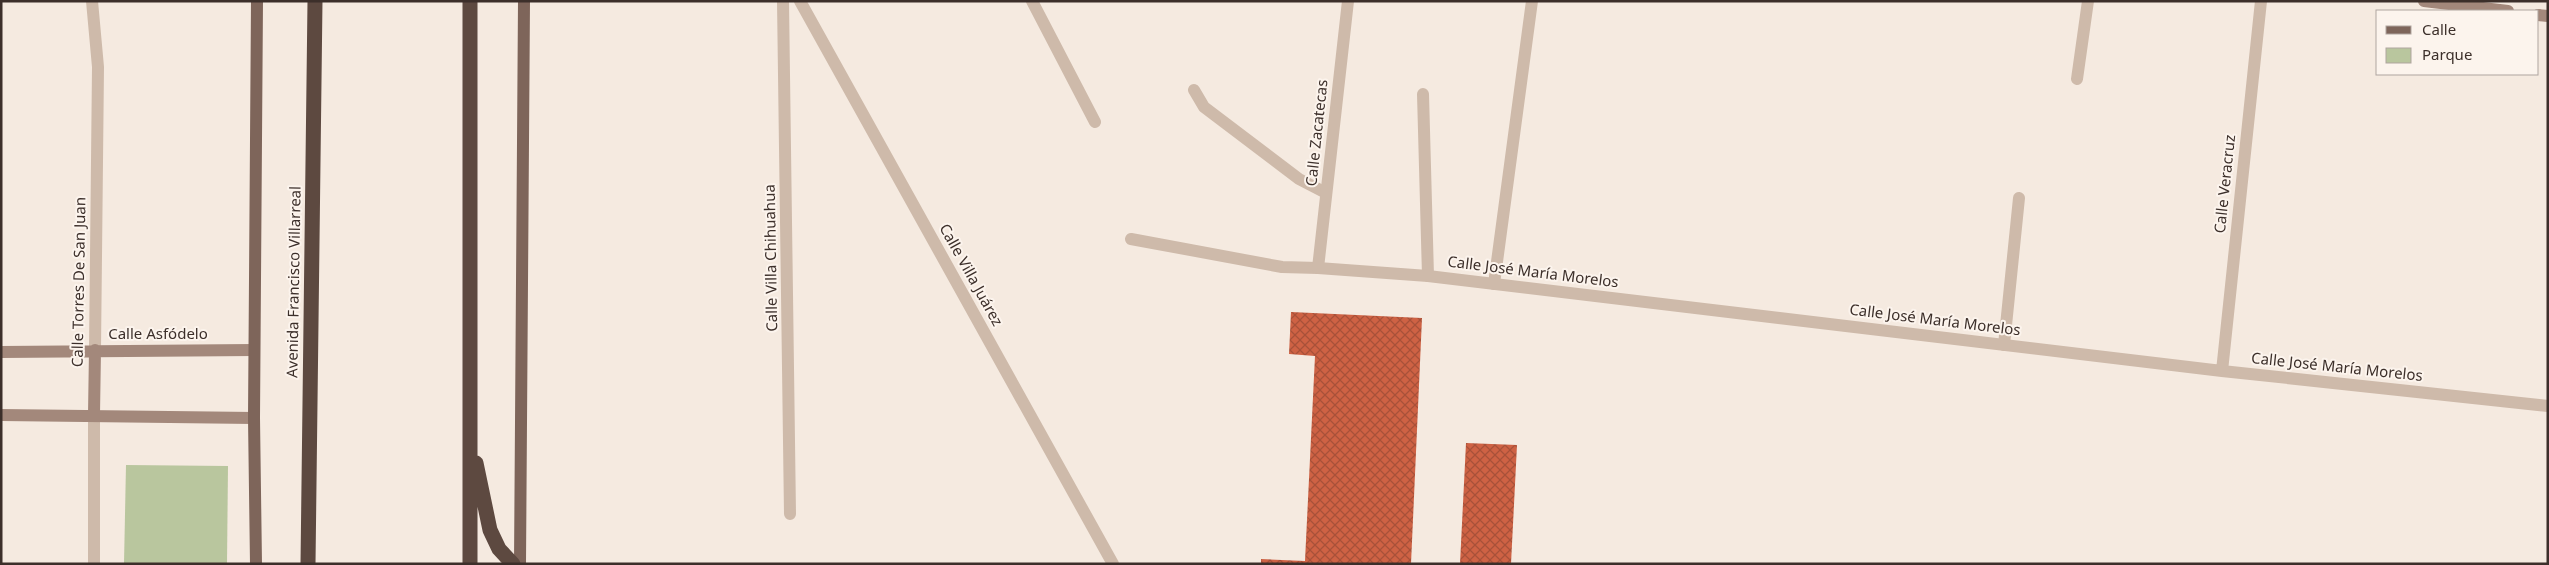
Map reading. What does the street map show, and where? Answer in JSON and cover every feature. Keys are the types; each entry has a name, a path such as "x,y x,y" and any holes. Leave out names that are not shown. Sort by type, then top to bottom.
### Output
{"highway":[{"name":"Avenida Francisco Villarreal","path":"308,564 315,1"},
{"path":"470,1 470,564"},
{"path":"470,429 490,530 499,549 513,564"}],"main road":[{"path":"256,564 254,350 257,1"},
{"path":"520,564 524,1"}],"street":[{"name":"Calle Torres De San Juan","path":"92,1 98,67 94,564"},
{"name":"Calle Villa Chihuahua","path":"784,1 790,514"},
{"name":"Calle Villa Juárez","path":"800,1 1113,564"},
{"path":"1032,1 1095,122"},
{"name":"Calle Zacatecas","path":"1318,268 1348,1"},
{"path":"1494,284 1532,1"},
{"path":"2077,79 2088,1"},
{"name":"Calle Veracruz","path":"2222,371 2260,1"},
{"path":"2424,1 2500,10"},
{"path":"1194,90 1204,107 1299,179 1326,193"},
{"path":"1423,94 1428,276"},
{"path":"2004,345 2019,198"},
{"name":"Calle José María Morelos","path":"1131,239 1282,267 1428,276 2222,371 2548,406"},
{"name":"Calle Asfódelo","path":"1,352 254,350"},
{"path":"1,415 94,414 254,418"}],"green space":[{"path":"126,465 228,466 227,564 124,564"}],"building":[{"path":"1291,312 1422,318 1411,564 1261,564 1261,559 1305,561 1315,356 1289,354"},
{"path":"1466,443 1517,445 1511,564 1460,564"}]}
